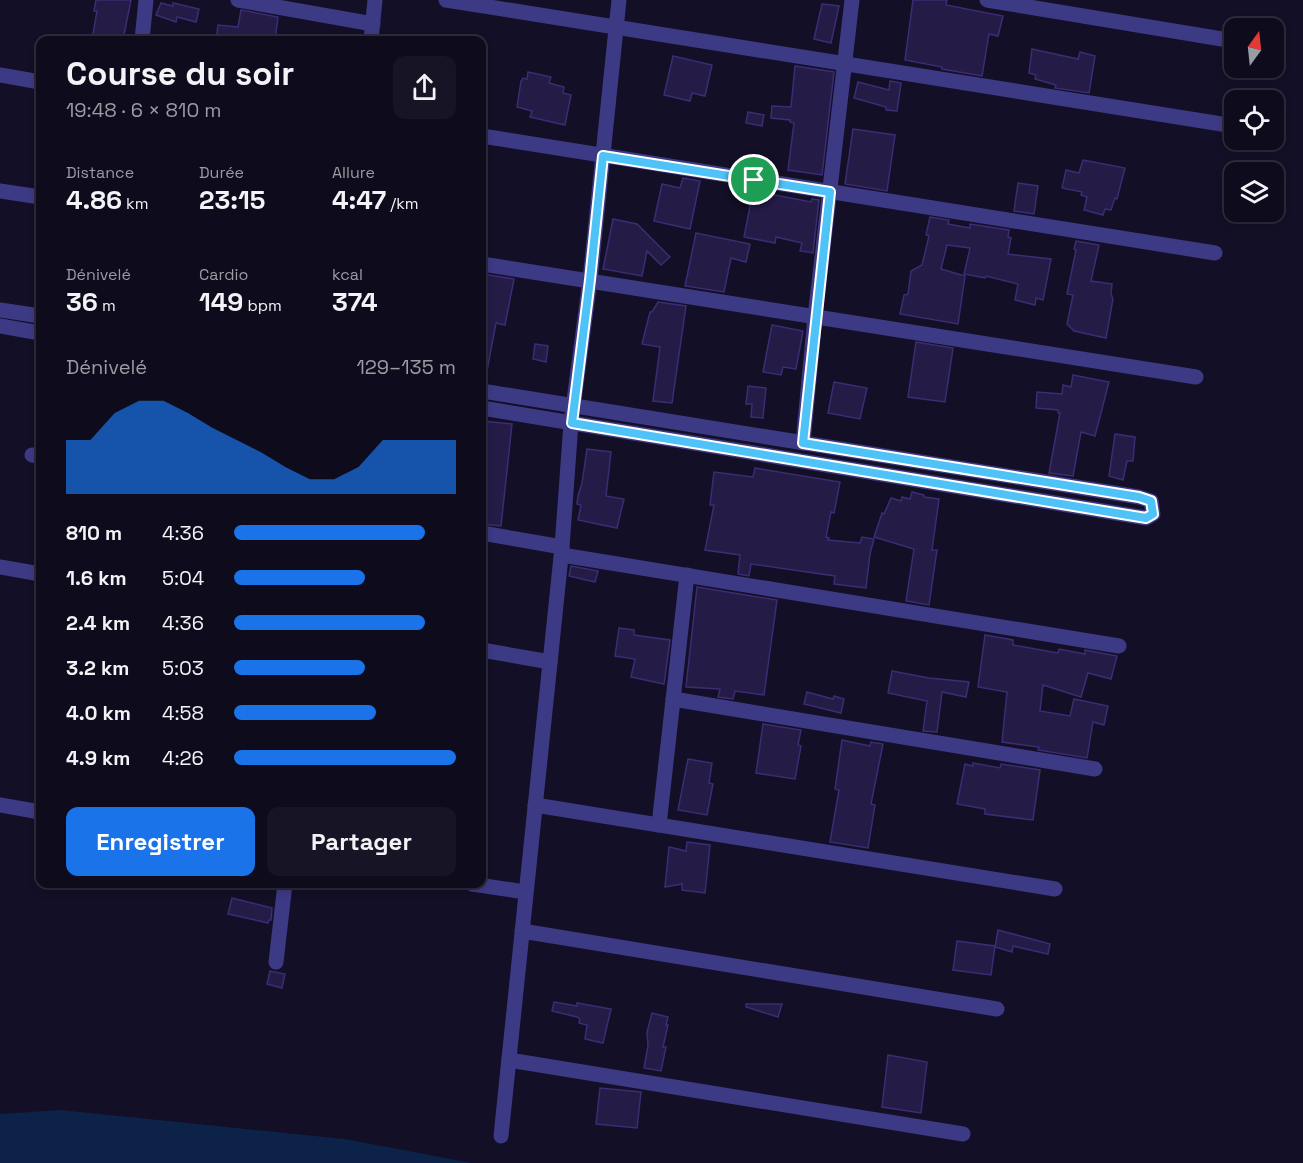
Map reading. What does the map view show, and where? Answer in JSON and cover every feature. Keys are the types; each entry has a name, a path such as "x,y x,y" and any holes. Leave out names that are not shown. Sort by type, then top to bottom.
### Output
{"street":[{"path":"142,36 146,0"},
{"path":"238,0 373,24"},
{"path":"372,36 375,0"},
{"path":"446,0 1224,124"},
{"path":"501,1136 562,551 572,423 590,280 619,0"},
{"path":"803,443 815,317 852,0"},
{"path":"987,0 1224,39"},
{"path":"0,75 36,81"},
{"path":"486,137 1215,253"},
{"path":"0,191 36,196"},
{"path":"486,265 1196,377"},
{"path":"0,310 36,315"},
{"path":"0,326 36,332"},
{"path":"486,392 1139,497 1151,501 1153,514 1146,518 486,409"},
{"path":"921,482 923,462"},
{"path":"486,534 687,575 1119,646"},
{"path":"0,567 36,573"},
{"path":"659,825 687,575"},
{"path":"486,651 550,662"},
{"path":"673,699 1095,769"},
{"path":"535,805 1055,889"},
{"path":"0,806 36,811"},
{"path":"486,886 525,892"},
{"path":"276,962 285,888"},
{"path":"522,931 997,1009"},
{"path":"509,1060 963,1134"}],"water":[{"path":"61,1110 345,1139 472,1163 0,1163 0,1114"}],"building":[{"path":"96,0 131,0 124,36 93,36 97,11 94,11"},
{"path":"913,0 947,0 946,5 1003,16 998,36 989,34 982,76 905,60"},
{"path":"161,3 173,6 173,3 199,9 196,22 177,17 176,22 156,15"},
{"path":"822,4 839,6 831,43 814,39"},
{"path":"241,10 278,17 276,36 217,36 218,25 238,27"},
{"path":"1032,49 1078,59 1080,52 1095,56 1089,93 1055,88 1056,85 1035,79 1036,75 1029,73"},
{"path":"673,56 712,65 705,96 692,93 690,101 664,95"},
{"path":"795,66 834,72 822,175 788,170 794,123 790,120 771,118 772,106 791,107"},
{"path":"528,72 551,77 549,83 564,87 563,93 571,95 565,125 530,117 532,111 517,107 521,81 523,78 527,79"},
{"path":"890,81 901,83 897,111 886,110 886,107 854,98 858,82 889,90"},
{"path":"748,112 764,115 762,126 746,123"},
{"path":"853,129 895,135 887,191 845,184"},
{"path":"1083,160 1125,168 1117,199 1115,198 1111,210 1105,209 1103,215 1084,210 1087,197 1081,195 1082,192 1062,188 1066,170 1079,173"},
{"path":"683,178 700,181 690,229 654,221 662,184 680,188"},
{"path":"1018,183 1038,186 1034,214 1014,211"},
{"path":"759,192 811,202 812,199 819,200 813,253 800,251 802,243 776,237 775,243 744,237 752,196 758,197"},
{"path":"930,217 949,220 948,224 970,228 970,224 1009,230 1008,237 1011,238 1008,254 1051,259 1043,300 1036,298 1035,305 1015,300 1018,284 986,276 985,278 964,274 970,248 947,245 941,269 965,276 958,324 900,314 904,295 908,294 911,271 922,265 929,236 926,235"},
{"path":"613,219 637,224 670,257 661,265 647,251 642,276 603,269"},
{"path":"696,233 750,244 746,262 731,258 724,292 685,286"},
{"path":"1076,241 1099,245 1091,281 1112,284 1113,299 1106,338 1074,331 1067,324 1073,295 1067,294"},
{"path":"486,275 514,279 505,325 496,323 487,371"},
{"path":"658,302 686,306 672,403 653,401 660,347 642,344 650,312"},
{"path":"772,325 803,331 796,369 783,367 781,375 763,372"},
{"path":"916,342 953,348 945,402 908,397"},
{"path":"535,344 548,346 546,362 533,359"},
{"path":"1073,375 1109,382 1095,436 1081,432 1073,476 1049,473 1060,413 1058,410 1036,408 1037,392 1062,394 1063,385 1071,387"},
{"path":"834,382 867,388 860,419 828,413"},
{"path":"748,386 766,388 763,418 751,417 752,404 746,404"},
{"path":"486,421 512,424 501,526 486,524"},
{"path":"1115,434 1135,437 1133,461 1127,461 1123,480 1109,476"},
{"path":"587,449 611,452 606,496 624,499 617,528 578,520 581,505 577,504 578,496"},
{"path":"755,468 840,482 834,513 831,512 826,537 829,538 828,540 860,543 862,537 874,539 866,588 834,584 835,576 751,564 749,576 738,574 740,555 705,550 714,505 710,505 714,472 753,477"},
{"path":"912,492 924,495 924,497 939,499 932,550 937,550 929,605 906,601 914,549 874,537 882,513 884,514 891,498 901,501 902,497 910,499"},
{"path":"571,566 598,571 595,582 569,576"},
{"path":"697,587 777,600 764,695 735,691 733,699 718,697 720,689 686,687"},
{"path":"619,628 634,630 634,635 670,640 664,684 631,677 635,659 615,656"},
{"path":"985,635 1013,640 1013,645 1058,653 1059,649 1085,654 1085,650 1117,656 1111,679 1088,673 1081,697 1043,685 1040,711 1070,716 1074,699 1108,706 1104,725 1093,722 1087,758 1038,750 1039,747 1002,742 1007,692 978,687"},
{"path":"892,671 969,682 966,697 942,692 937,732 923,731 927,701 888,693"},
{"path":"807,692 833,699 834,696 844,699 841,713 804,704"},
{"path":"763,724 801,730 798,745 801,746 795,779 756,773"},
{"path":"842,740 870,746 871,742 883,744 871,804 875,805 868,848 830,842 839,790 835,789"},
{"path":"688,759 712,763 709,783 713,784 707,815 678,810"},
{"path":"973,763 1000,768 1001,764 1040,770 1033,820 985,814 985,809 957,804 965,764 973,766"},
{"path":"687,842 710,845 705,893 682,890 682,884 665,887 669,847 686,851"},
{"path":"232,898 272,908 271,920 268,923 228,914"},
{"path":"998,930 1050,944 1048,954 1013,946 1012,952 995,947"},
{"path":"957,941 995,946 991,975 953,970"},
{"path":"270,971 285,974 282,988 267,984"},
{"path":"554,1002 577,1006 577,1003 611,1009 603,1043 585,1039 587,1025 579,1023 580,1019 577,1017 552,1011"},
{"path":"746,1004 782,1004 778,1017 746,1007"},
{"path":"652,1013 668,1017 663,1047 666,1047 661,1071 644,1068 648,1046 647,1032"},
{"path":"888,1055 927,1062 921,1113 882,1107"},
{"path":"600,1088 641,1092 637,1128 596,1124"}],"route":[{"path":"603,156 754,180 830,192 803,443 1139,497 1151,501 1153,514 1146,518 572,423 603,156"}]}
